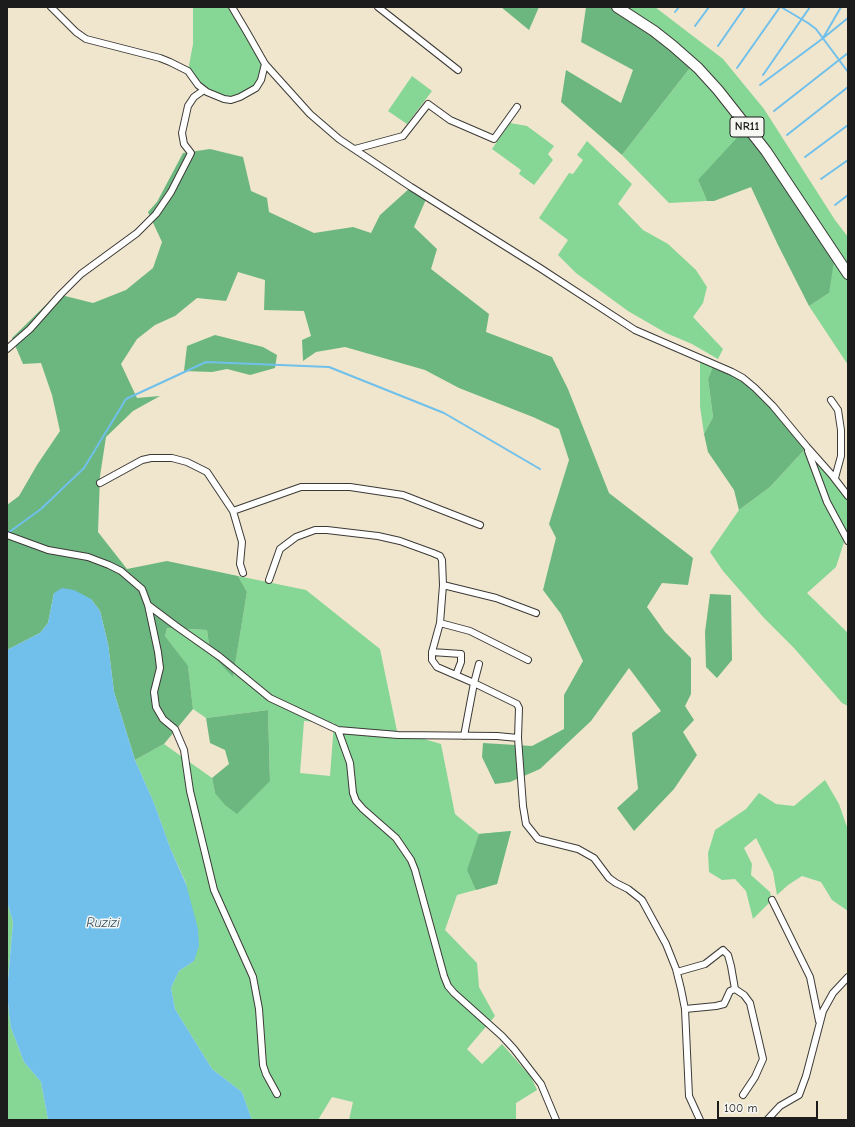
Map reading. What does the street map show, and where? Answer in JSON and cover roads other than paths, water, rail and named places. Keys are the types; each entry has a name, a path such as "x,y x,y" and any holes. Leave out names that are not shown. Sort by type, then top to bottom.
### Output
{"highway":[{"name":"NR11","path":"617,7 654,31 673,46 698,68 718,90 766,151 848,274"}],"street":[{"path":"51,7 76,32 86,39 160,58 170,62 188,71 198,85 204,90 224,99 232,100 240,98 256,88 261,80 265,64"},
{"path":"232,7 265,64 310,114 339,138 411,187 635,330 743,378 773,406 807,448 835,478 848,496"},
{"path":"378,7 458,70"},
{"path":"7,349 30,329 81,274 137,233 156,214 171,192 191,152 184,144 182,134 188,106 194,97 204,90"},
{"path":"355,149 402,136 428,104 450,120 494,139 517,107"},
{"path":"831,400 838,410 841,430 841,456 835,478"},
{"path":"807,448 827,502 848,541"},
{"path":"100,483 142,460 172,458 187,462 207,472 233,511 242,542 240,564 243,573"},
{"path":"233,511 301,487 350,487 403,495 480,525"},
{"path":"269,580 280,549 306,532 315,530 378,536 440,556 442,560 443,586 440,623 432,652 432,660 437,667 514,702 519,706 518,738 523,806 526,824 538,839 588,854 599,863 609,878 628,889 642,900 666,944 677,972 684,1009 689,1096 700,1120"},
{"path":"7,535 48,550 88,557 109,565 120,571 142,589 148,605 160,668 154,692 156,707 163,719 175,729 184,750 190,791 214,890 253,978 260,1008 263,1065 266,1074 277,1094"},
{"path":"443,586 496,598 536,613"},
{"path":"148,605 220,657 270,698 338,730 398,735 497,736 518,738"},
{"path":"440,623 470,631 528,660"},
{"path":"432,652 461,654 461,662 456,675"},
{"path":"464,736 479,664"},
{"path":"338,730 350,763 353,793 356,801 362,809 396,838 416,870 448,986 454,994 502,1036 527,1065 541,1084 556,1120"},
{"path":"772,900 810,977 820,1022"},
{"path":"677,972 705,964 724,950 728,955 732,966 734,989"},
{"path":"767,1120 780,1106 798,1095 806,1076 822,1011 833,993 848,977"},
{"path":"684,1009 724,1004 730,991 734,989"},
{"path":"734,989 744,995 750,1003 763,1059 755,1077 743,1094"}],"water":[{"name":"Ruzizi","path":"62,588 74,590 91,599 100,611 108,644 114,692 135,760 154,803 171,850 186,884 198,929 199,946 194,961 179,971 171,988 175,1009 212,1069 242,1092 252,1120 48,1120 41,1082 24,1062 11,1028 7,991 13,922 7,902 7,650 40,633 48,623 54,593"}],"waterway":[{"path":"675,12 679,7"},
{"path":"695,26 709,7"},
{"path":"718,46 745,7"},
{"path":"737,68 780,7"},
{"path":"781,7 816,29 848,72"},
{"path":"763,75 810,7"},
{"path":"823,38 841,7"},
{"path":"760,85 848,18"},
{"path":"774,111 848,53"},
{"path":"787,135 848,87"},
{"path":"805,157 848,125"},
{"path":"821,179 848,160"},
{"path":"835,205 848,195"},
{"path":"8,533 41,509 84,468 126,399 206,362 329,367 444,413 540,469"}]}
